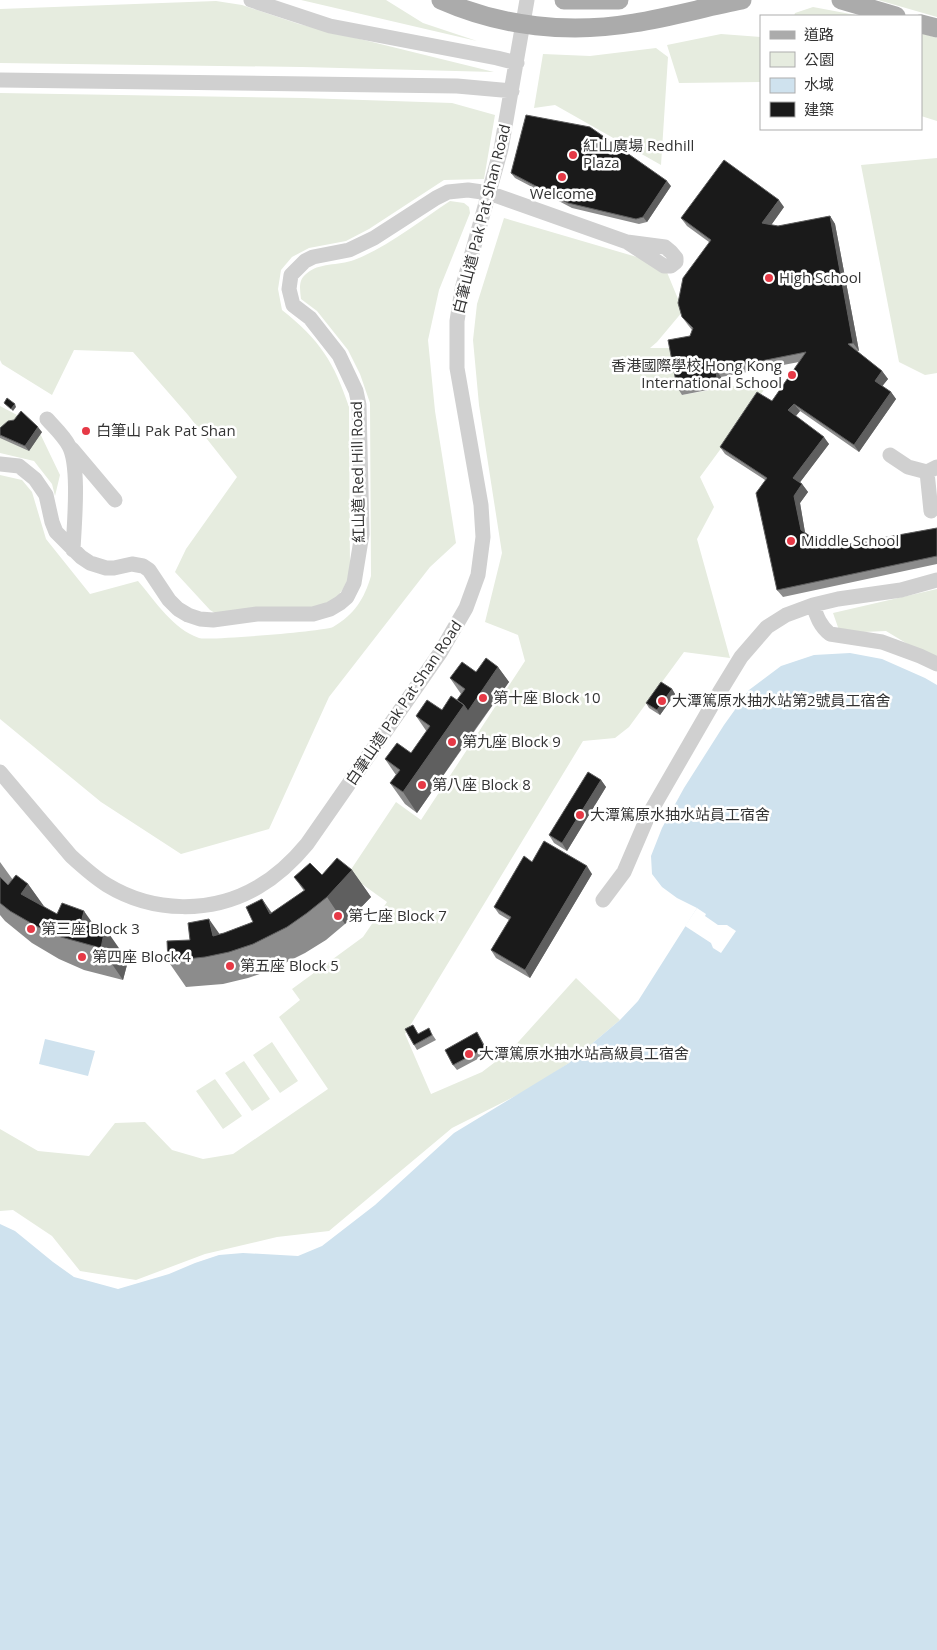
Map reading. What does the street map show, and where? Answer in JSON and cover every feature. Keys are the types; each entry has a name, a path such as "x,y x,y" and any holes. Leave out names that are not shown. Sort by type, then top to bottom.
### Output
{"main road":[{"path":"441,0 484,16 550,28 607,27 635,23 742,0"},
{"path":"564,0 619,0"},
{"path":"841,0 893,15"},
{"path":"922,24 937,28"}],"street":[{"path":"251,0 330,26 497,58 516,64"},
{"name":"白筆山道 Pak Pat Shan Road","path":"0,772 57,841 84,868 107,885 131,897 147,902 178,907 190,907 230,900 259,887 296,857 324,822 440,653 463,615 478,575 482,550 482,522 477,474 457,368 456,336 458,307 501,149 527,0"},
{"path":"0,80 457,86 512,91"},
{"name":"紅山道 Red Hill Road","path":"0,464 18,466 36,479 46,495 56,532 73,550 90,563 102,567 114,568 132,564 143,566 148,570 173,605 188,615 200,619 213,620 267,613 313,614 330,609 340,604 347,597 354,583 362,540 359,405 356,391 339,355 310,318 293,305 289,289 291,275 306,261 349,250 374,238 448,192 468,190 489,193 570,214 627,242"},
{"path":"47,419 115,500"},
{"path":"69,446 75,478 73,550"},
{"path":"890,454 908,467 932,470 931,512"},
{"path":"603,900 624,872 648,816 719,693 741,657 767,627 786,615 813,605 838,599 901,590 937,580"},
{"path":"813,605 820,623 830,634 882,642 937,664"}],"green space":[{"path":"301,0 386,0 423,23 477,41"},
{"path":"878,0 937,0 937,17"},
{"path":"216,1 242,5 299,24 494,72 302,67 0,63 0,9"},
{"path":"813,7 856,15 794,15 795,13"},
{"path":"922,33 937,38 937,121 922,116"},
{"path":"721,34 760,37 760,82 679,83 667,45"},
{"path":"656,48 668,57 661,165 555,105 534,108 543,54 590,56"},
{"path":"0,93 304,98 452,103 495,115 484,179 444,180 369,229 346,241 309,248 292,257 281,270 278,289 282,310 306,331 324,353 338,377 349,407 350,573 340,593 324,608 223,618 210,610 175,572 186,549 237,477 188,415 133,352 74,350 52,395 2,364 0,360"},
{"path":"937,158 937,373 925,375 899,362 861,165"},
{"path":"450,201 464,203 469,207 470,213 439,290 428,340 435,411 456,543 430,567 329,697 269,829 181,854 101,802 0,719 0,475 22,480 32,492 46,539 90,594 138,581 173,622 199,638 266,635 333,627 347,617 358,605 371,576 370,403 360,374 348,350 317,311 301,299 301,282 303,276 311,270 348,262 366,255 403,233"},
{"path":"504,218 664,265 683,311 650,348 673,348 682,395 772,379 700,477 714,507 697,539 730,658 684,652 629,727 615,738 583,741 405,1034 431,1094 482,1072 511,1050 576,978 620,1020 569,1063 531,1088 452,1128 329,1231 277,1237 205,1254 136,1280 80,1271 52,1236 13,1210 0,1211 0,1129 38,1151 89,1156 115,1123 145,1122 172,1150 203,1159 233,1154 328,1089 279,1017 300,1000 292,989 363,937 387,902 348,874 396,802 421,820 525,661 518,635 485,622 502,553 479,405 473,340 477,304"},
{"path":"0,406 36,425 60,475 55,496 52,484 34,461 0,453"},
{"path":"937,589 937,658 934,660 886,631 840,633 833,613"},
{"path":"272,1042 298,1081 280,1093 253,1055"},
{"path":"244,1061 270,1099 252,1111 225,1073"},
{"path":"215,1079 242,1116 223,1129 196,1091"}],"water":[{"path":"850,653 882,659 937,685 937,1650 0,1650 0,1224 15,1231 74,1277 118,1289 169,1274 219,1255 243,1253 298,1256 322,1246 375,1205 454,1133 569,1063 620,1020 638,1001 697,908 677,898 662,887 652,874 651,856 662,828 684,788 749,690 781,666 814,655"},
{"path":"45,1039 95,1051 88,1076 39,1064"}],"pier":[{"path":"697,908 718,925 727,925 736,931 721,953 713,948 711,943 685,926"}],"building":[{"name":"紅山廣場 Redhill Plaza","path":"526,115 590,127 667,181 643,217 636,219 568,203 511,173"},
{"path":"724,160 779,200 762,223 778,226 830,216 853,343 848,344 882,371 875,381 891,392 854,445 794,404 788,410 824,437 793,478 802,484 794,496 801,530 820,543 832,547 937,528 937,556 777,590 756,493 767,478 720,447 757,392 772,401 806,352 716,370 717,379 677,387 668,340 690,336 693,328 682,317 678,303 683,278 711,240 681,218"},
{"path":"7,398 15,404 11,409 4,403"},
{"path":"21,411 38,427 25,446 0,435 0,428 8,421 14,420"},
{"path":"486,658 498,667 468,711 457,700 465,689 450,678 462,662 476,672"},
{"path":"661,682 672,689 657,710 646,703"},
{"path":"451,696 464,705 403,792 390,783 400,770 385,759 397,743 411,753 430,726 416,716 427,700 442,710"},
{"path":"588,772 601,780 562,843 549,835"},
{"path":"544,841 587,866 525,970 491,950 511,917 494,907 524,856 532,862"},
{"path":"337,858 352,870 327,897 287,927 253,944 229,952 168,961 167,941 190,940 188,923 209,919 213,936 253,922 246,907 262,899 270,914 305,890 294,877 310,863 322,875"},
{"path":"16,875 28,884 21,894 57,914 62,903 84,911 81,923 105,928 101,948 61,937 36,926 0,903 0,877 8,885"},
{"path":"413,1025 418,1034 429,1028 432,1035 414,1045 405,1029"},
{"name":"大潭篤原水抽水站高級員工宿舍","path":"477,1032 485,1048 453,1065 445,1050"}],"place":[{"name":"紅山廣場 Redhill Plaza","path":"573,155"},
{"name":"Welcome","path":"562,177"},
{"name":"High School","path":"769,278"},
{"name":"香港國際學校 Hong Kong International School","path":"792,375"},
{"name":"白筆山 Pak Pat Shan","path":"86,431"},
{"name":"Middle School","path":"791,541"},
{"name":"第十座 Block 10","path":"483,698"},
{"name":"大潭篤原水抽水站第2號員工宿舍","path":"662,701"},
{"name":"第九座 Block 9","path":"452,742"},
{"name":"第八座 Block 8","path":"422,785"},
{"name":"大潭篤原水抽水站員工宿舍","path":"580,815"},
{"name":"第七座 Block 7","path":"338,916"},
{"name":"第三座 Block 3","path":"31,929"},
{"name":"第四座 Block 4","path":"82,957"},
{"name":"第五座 Block 5","path":"230,966"},
{"name":"大潭篤原水抽水站高級員工宿舍","path":"469,1054"}]}
